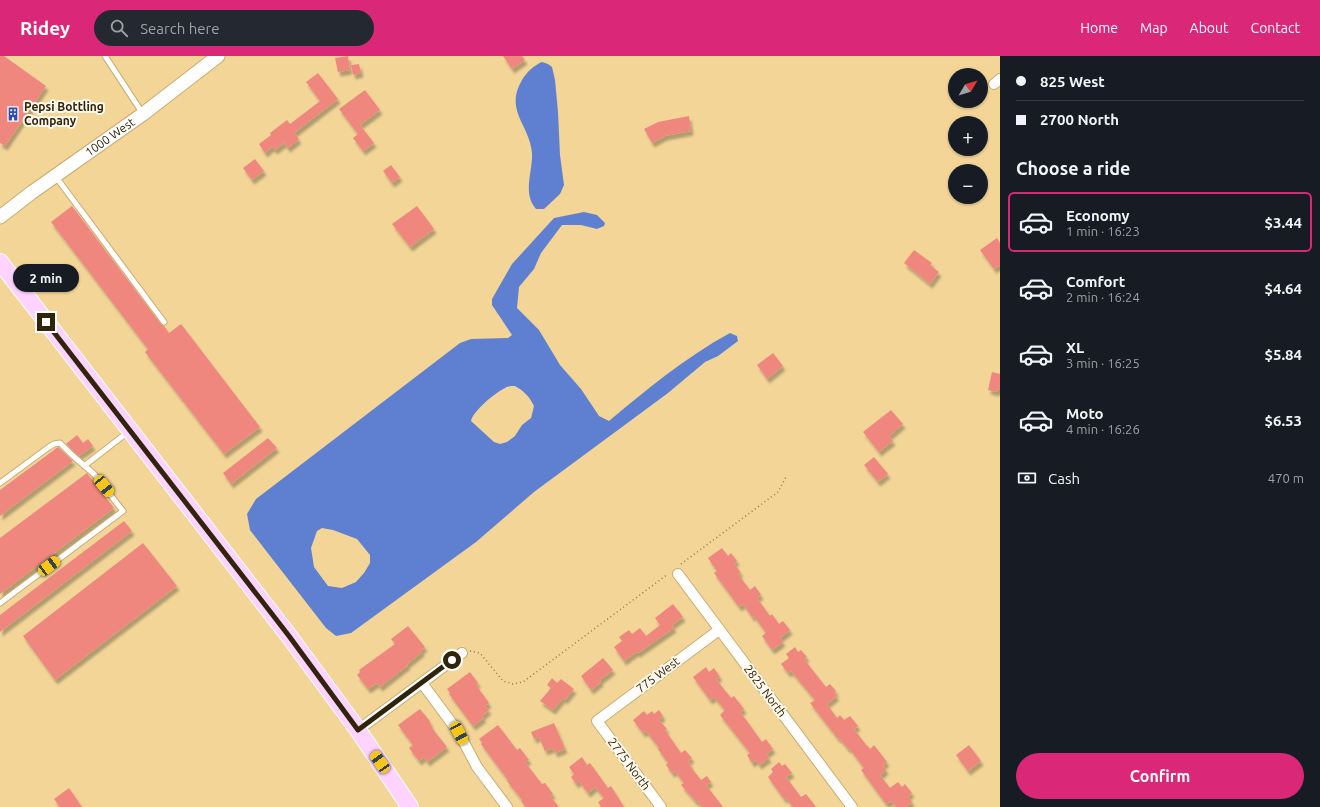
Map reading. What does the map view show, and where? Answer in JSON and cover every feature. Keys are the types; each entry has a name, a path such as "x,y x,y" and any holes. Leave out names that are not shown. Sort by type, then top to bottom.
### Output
{"main road":[{"path":"0,262 289,636 358,730 410,807"}],"street":[{"name":"1000 West","path":"0,216 143,114 218,56"},
{"name":"2825 North","path":"679,570 719,630 852,807"},
{"name":"775 West","path":"597,721 719,630"},
{"path":"358,730 462,653"},
{"path":"422,683 459,733 477,767 506,807"},
{"name":"2775 North","path":"597,721 661,807"}],"lane":[{"path":"104,56 143,114"},
{"path":"55,176 164,322"},
{"path":"84,466 130,430"},
{"path":"0,483 49,447 57,443 64,446 94,474 123,511 0,603"}],"path":[{"path":"679,570 778,492 786,477"},
{"path":"462,653 468,650 480,653 503,682 513,684 523,682 668,574"}],"water":[{"path":"542,62 552,67 555,80 560,155 564,185 560,194 544,209 536,209 532,203 529,189 532,153 527,134 517,109 516,101 517,91 524,77 533,67"},
{"path":"584,212 597,215 605,223 604,226 597,229 581,225 562,225 541,253 534,269 519,287 517,308 539,330 560,365 581,389 599,416 609,421 652,385 682,363 730,333 737,336 738,341 718,356 705,362 668,393 534,492 476,542 351,633 336,636 326,628 250,530 247,514 256,499 460,343 471,339 508,338 512,335 492,305 492,299 512,264 554,218","holes":["515,386 526,394 534,406 531,418 522,425 515,436 507,442 500,444 494,442 471,421 480,407 501,390 506,387","322,528 333,530 357,539 370,555 370,563 356,582 342,588 328,586 314,567 311,548 317,531"]}],"building":[{"name":"Pepsi Bottling Company","path":"0,56 4,56 46,86 5,146 0,143"},
{"path":"348,56 350,70 338,72 335,58"},
{"path":"503,56 522,56 525,60 512,69"},
{"path":"359,64 361,73 353,75 351,65"},
{"path":"318,73 338,99 294,133 299,139 288,148 284,143 275,150 272,147 265,153 259,144 271,135 270,133 287,120 290,124 320,101 306,82"},
{"path":"365,90 380,110 360,125 374,143 363,151 353,138 358,134 339,109"},
{"path":"689,116 691,131 665,136 652,143 644,129 658,122"},
{"path":"255,159 264,171 252,180 243,168"},
{"path":"391,165 400,177 392,183 383,171"},
{"path":"72,206 161,324 169,333 181,324 260,427 224,454 145,352 148,349 51,222"},
{"path":"417,206 434,229 410,247 392,224"},
{"path":"997,238 1000,243 1000,265 994,269 980,250"},
{"path":"914,250 932,263 930,265 939,272 930,284 904,263"},
{"path":"773,353 783,366 767,379 757,365"},
{"path":"992,372 1000,374 1000,390 998,389 997,392 988,390"},
{"path":"891,410 903,424 889,436 893,441 879,452 863,432"},
{"path":"77,435 83,443 88,439 93,446 79,456 66,444"},
{"path":"268,438 277,448 231,484 223,473"},
{"path":"58,447 73,461 0,516 0,490"},
{"path":"874,457 888,474 878,482 864,465"},
{"path":"87,473 114,508 0,594 0,538"},
{"path":"124,521 132,531 0,632 0,615"},
{"path":"143,543 177,586 55,680 23,636"},
{"path":"722,548 728,556 731,553 737,561 734,563 741,573 738,574 750,590 755,586 761,595 757,598 770,616 772,614 779,624 783,621 790,630 780,638 783,642 772,650 762,636 766,633 754,616 752,617 743,604 739,607 714,573 717,571 708,558"},
{"path":"673,604 683,617 672,625 674,628 624,661 614,647 622,641 619,637 629,630 632,634 640,628 646,636 660,625 655,618"},
{"path":"408,626 425,647 421,650 422,652 380,687 377,683 368,689 357,675 360,672 359,670 395,644 391,639"},
{"path":"795,647 798,652 801,650 807,657 804,659 826,687 830,684 836,691 834,693 837,696 827,704 837,718 840,715 844,720 850,716 858,726 854,729 867,746 870,749 874,745 887,762 883,765 886,770 880,775 890,788 898,782 902,787 905,784 912,793 908,796 912,802 906,807 896,807 891,801 886,804 861,770 864,768 849,748 848,749 839,738 838,739 810,703 815,700 791,671 788,673 781,664 789,658 786,654"},
{"path":"603,658 613,670 600,680 601,682 591,690 581,676"},
{"path":"706,667 709,672 714,668 720,677 716,679 731,698 734,696 744,709 740,712 762,742 766,739 773,749 766,754 769,758 759,765 756,760 752,763 747,755 750,753 720,715 725,710 714,697 710,700 693,677"},
{"path":"470,672 478,683 476,685 489,703 485,706 489,710 482,716 484,718 473,726 449,694 450,693 447,689"},
{"path":"552,678 557,683 561,679 574,689 565,700 563,698 553,710 540,701 551,688 547,685"},
{"path":"420,709 429,720 432,728 447,747 427,762 424,757 419,761 409,748 413,745 398,725"},
{"path":"659,710 663,716 659,720 667,729 665,730 681,753 685,750 692,758 688,761 691,765 690,766 701,780 707,776 711,782 706,785 723,807 702,807 698,801 696,802 681,785 684,783 675,771 672,773 666,765 668,763 646,731 643,733 633,720 644,711 647,715 652,711 654,714"},
{"path":"554,723 565,749 555,753 553,748 545,751 539,737 534,739 531,732"},
{"path":"498,725 517,750 520,748 529,760 525,762 542,784 545,783 553,794 550,796 559,807 526,807 521,801 522,800 507,781 508,780 481,744 482,743 479,739"},
{"path":"969,745 981,761 968,771 956,755"},
{"path":"582,757 587,765 590,763 608,788 611,786 624,807 601,807 598,802 604,798 595,787 588,793 579,781 576,784 571,777 574,774 569,767"},
{"path":"779,762 782,766 785,764 792,773 786,777 801,797 806,794 816,807 793,807 786,798 784,799 768,777 773,772 771,769"},
{"path":"69,788 82,807 60,807 54,799"}],"place":[{"name":"Pepsi Bottling Company","path":"13,114"}],"route":[{"path":"46,322 289,636 358,730 452,660"}]}
